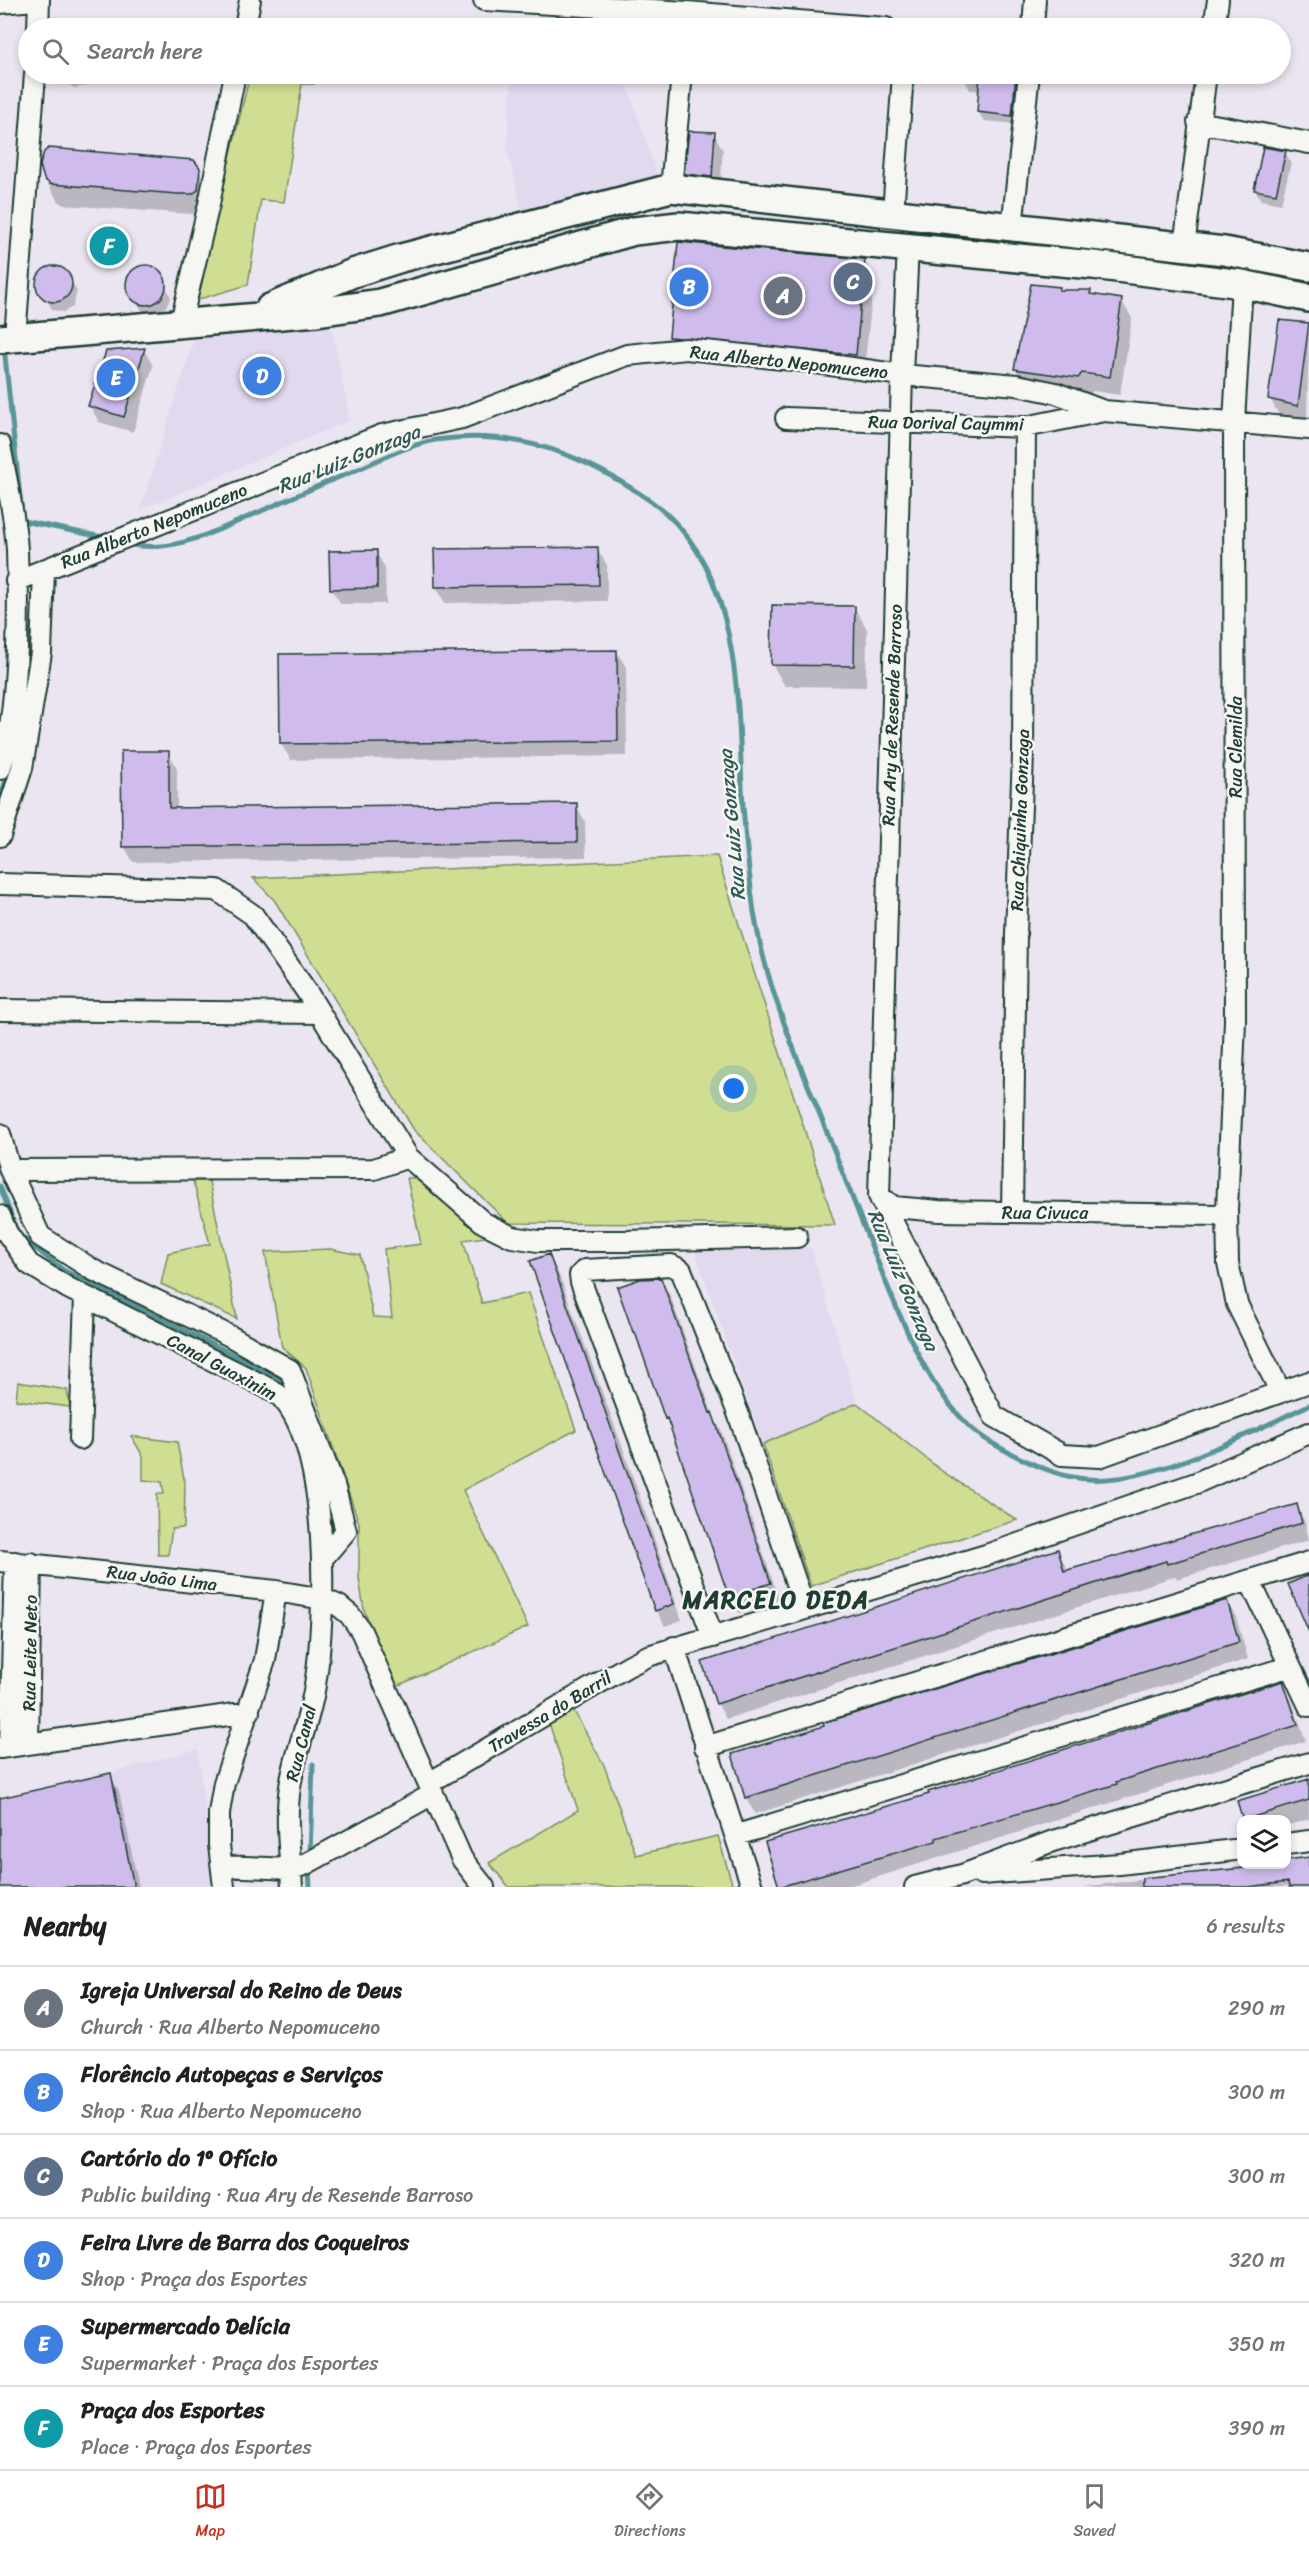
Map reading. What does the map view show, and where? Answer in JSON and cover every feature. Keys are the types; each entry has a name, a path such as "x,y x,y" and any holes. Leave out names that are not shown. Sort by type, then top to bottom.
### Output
{"street":[{"path":"0,3 34,0"},
{"path":"39,0 39,18"},
{"path":"247,18 250,0"},
{"path":"484,0 753,18"},
{"path":"1034,18 1035,0"},
{"path":"1215,18 1218,0"},
{"path":"34,84 8,338 253,316 325,298 401,258 671,188 1184,247 1309,267"},
{"path":"181,322 209,204 233,84"},
{"path":"671,188 681,84"},
{"path":"892,213 902,84"},
{"path":"1012,227 1028,84"},
{"path":"1184,247 1204,84"},
{"path":"1198,122 1309,143"},
{"path":"325,298 380,303 634,231 679,226 908,246 1242,284 1309,298"},
{"name":"Rua Ary de Resende Barroso","path":"878,1189 902,375 908,246"},
{"name":"Rua Clemilda","path":"1242,284 1234,422 1235,1009 1227,1210 1228,1263 1237,1304 1280,1391"},
{"name":"Rua Alberto Nepomuceno","path":"16,581 382,435 462,418 627,356 686,349 902,375 1017,385 1056,393 1104,411 1309,429"},
{"name":"Rua Dorival Caymmi","path":"786,418 1025,427 1104,411"},
{"name":"Rua Chiquinha Gonzaga","path":"1012,1212 1016,933 1023,755 1025,427"},
{"path":"0,445 17,548 15,667 2,758"},
{"path":"0,836 22,768 41,653 44,570"},
{"path":"0,884 217,890 253,915 319,1013 408,1157 484,1222 512,1237 538,1241 797,1238"},
{"path":"0,1010 319,1013"},
{"path":"0,1134 10,1170 40,1236 93,1270 230,1336 290,1370 334,1485 346,1531 322,1559"},
{"path":"10,1170 374,1169 408,1157"},
{"path":"878,1189 994,1416 1062,1455 1099,1457 1309,1382"},
{"name":"Rua Civuca","path":"878,1189 894,1207 939,1211 1218,1215 1227,1210"},
{"name":"Canal Guaxinim","path":"0,1216 7,1233 29,1264 85,1297 281,1396 295,1417 312,1466 320,1512 323,1599"},
{"path":"677,1240 681,1269 738,1413 805,1609"},
{"path":"568,1241 713,1637"},
{"path":"580,1275 592,1268 671,1265 681,1269"},
{"path":"80,1439 85,1297"},
{"name":"Travessa do Barril","path":"298,1871 628,1666 674,1647 986,1555 1196,1483 1309,1433"},
{"name":"Rua João Lima","path":"16,1562 276,1591 323,1599"},
{"name":"Rua Leite Neto","path":"13,1746 16,1562"},
{"path":"705,1747 1309,1562"},
{"path":"1250,1581 1288,1667 1309,1706"},
{"path":"224,1887 219,1813 224,1784 265,1660 276,1591"},
{"path":"323,1599 339,1606 350,1615 361,1631 462,1859 484,1887"},
{"name":"Rua Canal","path":"298,1871 290,1787 316,1684 323,1599"},
{"path":"674,1647 752,1887"},
{"path":"736,1835 1288,1667"},
{"path":"13,1746 249,1712"},
{"path":"915,1887 962,1875 1053,1841 1309,1763"},
{"path":"1291,1843 1309,1841"},
{"path":"962,1875 1041,1871 1237,1850"},
{"path":"222,1866 298,1871"}],"shaded area":[{"path":"511,84 627,84 658,178 523,213 507,150"},
{"path":"330,318 350,420 140,510 196,333"},
{"path":"693,1247 811,1247 857,1403 763,1444"},
{"path":"198,1749 214,1887 0,1887 0,1798 111,1773"}],"green space":[{"path":"248,84 302,84 284,202 261,200 248,285 196,300"},
{"path":"717,856 835,1225 508,1223 414,1130 275,901 253,878"},
{"path":"407,1178 415,1178 485,1237 463,1240 482,1303 528,1293 576,1430 463,1490 528,1627 395,1687 364,1610 359,1578 359,1523 306,1368 282,1347 265,1252 330,1249 360,1255 373,1317 392,1318 384,1249 421,1244"},
{"path":"193,1181 209,1181 237,1319 161,1284 168,1253 210,1244"},
{"path":"18,1382 67,1390 70,1407 16,1400"},
{"path":"857,1403 943,1472 1017,1520 811,1586 763,1444"},
{"path":"131,1436 177,1442 185,1484 184,1528 172,1529 168,1555 158,1555 157,1494 164,1494 162,1482 143,1480 143,1456"},
{"path":"574,1711 604,1765 636,1855 718,1836 733,1887 509,1887 489,1863 578,1810 549,1723"}],"building":[{"path":"979,84 1015,84 1012,116 977,112"},
{"path":"689,131 715,132 712,177 684,174"},
{"path":"1263,147 1286,151 1276,194 1254,190"},
{"path":"49,148 194,160 200,168 198,190 192,194 178,194 50,184 44,179 40,165 44,152"},
{"path":"678,242 865,259 856,355 669,337"},
{"path":"146,265 154,266 160,271 165,277 165,293 160,299 154,304 146,305 138,304 132,299 127,293 126,285 127,277 132,271 138,266"},
{"path":"54,266 67,271 72,284 67,297 54,302 41,297 36,284 41,271"},
{"path":"1031,284 1060,287 1059,290 1091,290 1090,294 1122,299 1110,377 1082,373 1078,378 1014,369"},
{"path":"1279,320 1309,323 1298,406 1268,399"},
{"path":"145,348 124,417 88,406 106,351"},
{"path":"598,547 599,585 435,587 434,549"},
{"path":"377,550 377,588 330,589 329,551"},
{"path":"772,605 855,606 854,666 771,665"},
{"path":"617,650 618,741 280,744 279,654"},
{"path":"121,751 169,751 169,808 577,803 577,842 122,847"},
{"path":"549,1254 674,1604 655,1611 530,1261"},
{"path":"661,1278 710,1413 712,1412 771,1583 729,1597 667,1418 665,1419 617,1287 640,1279"},
{"path":"1297,1504 1302,1523 1167,1564 1166,1561 716,1704 702,1662 1058,1549 1064,1571"},
{"path":"1309,1575 1309,1632 1288,1584"},
{"path":"1227,1600 1239,1642 745,1798 732,1754 824,1726 823,1723"},
{"path":"1283,1681 1298,1725 1116,1782 1117,1784 936,1838 936,1841 779,1887 765,1842 929,1794 928,1792"},
{"path":"111,1773 134,1887 0,1887 0,1798"},
{"path":"1309,1779 1309,1800 1260,1815 1241,1815 1237,1801"},
{"path":"1309,1857 1309,1887 1289,1887 1288,1882 1248,1887 1142,1887 1142,1878 1237,1869 1291,1869 1291,1859"}],"waterway":[{"path":"5,356 21,506"},
{"name":"Rua Luiz Gonzaga","path":"128,544 171,545 198,538 404,449 435,440 465,437 494,438 550,449 602,471 652,502 682,530 704,563 720,601 730,641 736,683 743,806 752,899 760,943 777,1003 895,1304 921,1360 942,1395 969,1426 1003,1449 1033,1464 1061,1474 1100,1479 1130,1476 1193,1458 1309,1405"},
{"name":"Rua Luiz Gonzaga","path":"23,521 107,538"},
{"path":"0,799 9,769"},
{"path":"0,1186 18,1234 63,1270 278,1377 289,1393"},
{"path":"310,1855 313,1764"},
{"path":"309,1868 310,1887"}],"place":[{"name":"Praça dos Esportes","path":"109,246"},
{"name":"Cartório do 1º Ofício","path":"853,282"},
{"name":"Florêncio Autopeças e Serviços","path":"689,287"},
{"name":"Igreja Universal do Reino de Deus","path":"783,296"},
{"name":"Feira Livre de Barra dos Coqueiros","path":"262,376"},
{"name":"Supermercado Delícia","path":"116,378"}],"district":[{"name":"MARCELO DEDA","path":"776,1600"}]}
